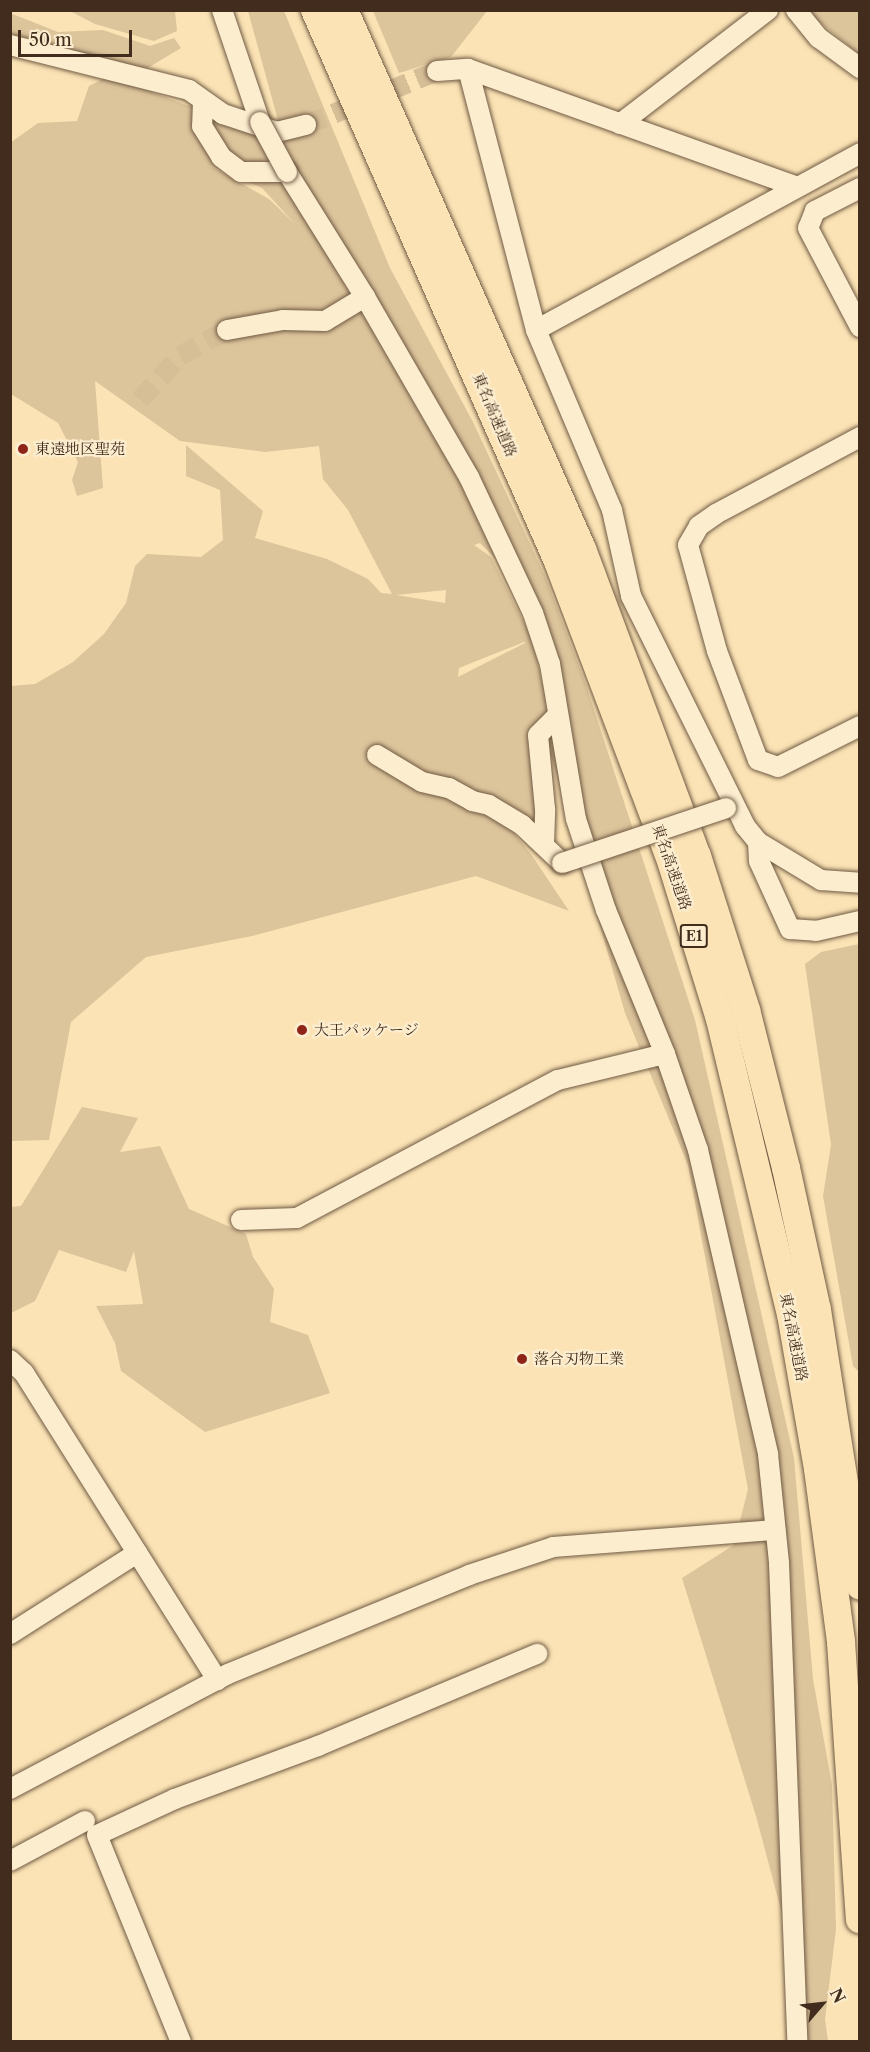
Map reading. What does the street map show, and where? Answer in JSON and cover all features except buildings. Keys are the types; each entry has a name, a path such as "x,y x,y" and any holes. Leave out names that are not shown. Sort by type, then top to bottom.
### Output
{"highway":[{"name":"東名高速道路","path":"315,10 562,570 668,854 720,1019 791,1314 818,1469 841,1642 860,1919"},
{"name":"東名高速道路","path":"344,10 582,549 697,856 746,1010 788,1179 819,1321 860,1586"}],"street":[{"path":"222,10 260,122 287,172 365,297 469,477 533,613 550,664 576,819 606,910 665,1054 698,1150 768,1454 775,1530 788,1764 797,2042"},
{"path":"796,10 819,38 860,68"},
{"path":"620,124 768,12"},
{"path":"10,45 189,90 223,114 277,132 306,125"},
{"path":"468,69 536,330 612,510 632,596 730,806 758,842 821,880 860,883"},
{"path":"437,71 468,69 797,187"},
{"path":"203,101 202,126 221,158 241,172 287,172"},
{"path":"536,330 860,153"},
{"path":"860,188 815,211 808,228 860,327"},
{"path":"227,330 284,320 325,321 365,297"},
{"path":"860,437 717,514 699,526 688,545 717,651 758,760 778,767 860,726"},
{"path":"544,844 545,809 538,735 558,715"},
{"path":"377,755 422,782 449,788 472,801 489,805 544,844 562,863 730,806"},
{"path":"758,842 759,861 790,928 816,931 860,921"},
{"path":"241,1220 297,1218 558,1080 665,1054"},
{"path":"10,1360 24,1374 216,1680"},
{"path":"10,1789 216,1680 469,1575 553,1547 775,1530"},
{"path":"10,1635 137,1553"},
{"path":"181,2042 97,1835 175,1799 318,1746 537,1654"},
{"path":"10,1861 86,1821"}],"shaded area":[{"path":"70,11 175,11 177,31 154,41 95,24"},
{"path":"248,11 284,11 390,268 473,422 545,576 586,685 695,1020 794,1458 813,1679 832,1785 836,1929 825,2019 828,2041 807,2041 803,1993 756,1816 682,1578 734,1545 748,1489 688,1165 625,1013 548,745 547,709 538,735 544,831 491,806 531,854 569,911 476,876 252,936 146,957 71,1022 49,1140 11,1141 11,686 35,684 73,662 104,634 126,603 135,566 147,554 201,557 223,540 220,490 186,476 186,445 263,511 255,538 327,559 368,579 381,593 392,594 348,510 323,479 319,446 265,452 180,441 95,381 103,488 77,496 72,480 78,462 58,423 11,394 10,143 38,123 77,121 89,86 109,76 186,105 279,124","holes":["209,165 262,188 295,224 269,199","480,543 518,581 547,688 547,703 532,639 491,557 474,545","446,590 445,603 396,595","524,642 525,643 458,677 459,668"]},
{"path":"373,11 487,11 451,57 399,73"},
{"path":"806,11 859,11 859,54"},
{"path":"10,13 58,32 103,30 150,46 174,38 181,48 146,69 11,34"},
{"path":"860,944 859,1372 853,1366 823,1196 831,1145 805,964 821,952"},
{"path":"82,1107 138,1118 120,1152 160,1146 189,1209 246,1234 253,1257 274,1289 270,1322 308,1335 330,1393 205,1432 121,1371 115,1343 96,1306 143,1304 134,1251 126,1272 59,1250 35,1301 11,1313 11,1207 21,1206"}],"tunnel":[{"path":"306,125 437,71"},
{"path":"140,400 180,356 227,330"}],"place":[{"name":"東遠地区聖苑","path":"23,449"},
{"name":"大王パッケージ","path":"302,1030"},
{"name":"落合刃物工業","path":"522,1359"}]}
